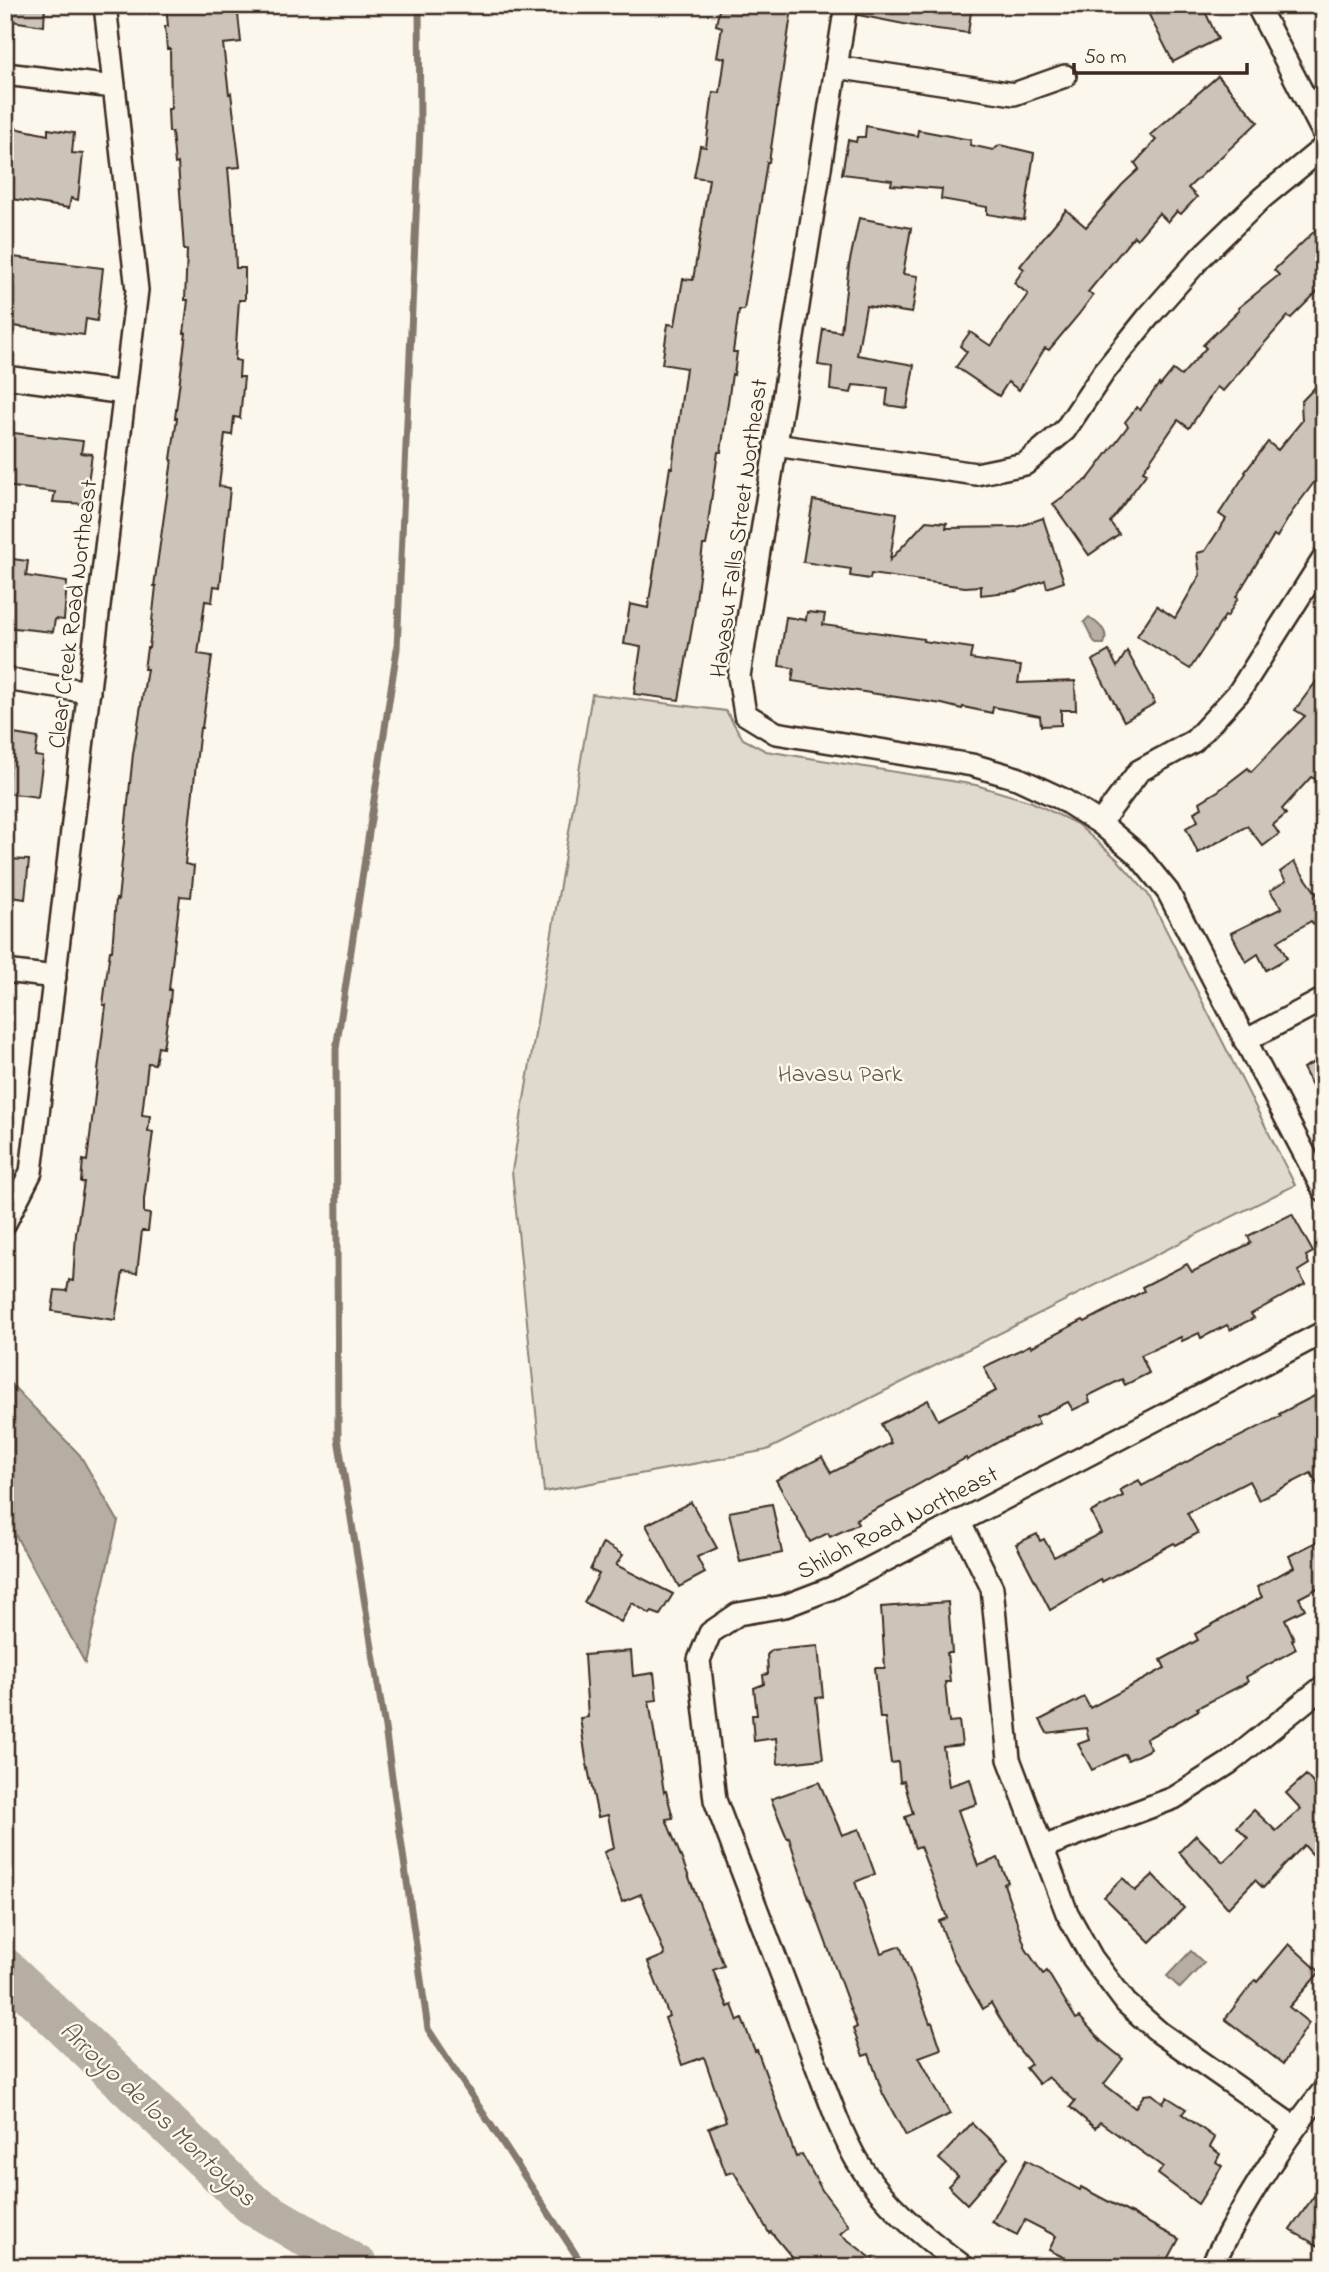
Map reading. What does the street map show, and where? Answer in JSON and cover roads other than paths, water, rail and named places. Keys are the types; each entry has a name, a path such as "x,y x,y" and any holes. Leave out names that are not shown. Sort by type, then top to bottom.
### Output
{"street":[{"name":"Clear Creek Road Northeast","path":"5,1223 31,1172 137,290 105,5"},
{"name":"Havasu Falls Street Northeast","path":"846,5 739,676 745,714 776,733 972,765 1017,778 1062,799 1100,823 1138,855 1168,892 1324,1191"},
{"path":"1257,5 1324,134"},
{"path":"836,67 1014,94 1065,76"},
{"path":"5,74 114,87"},
{"path":"775,445 976,474 1025,464 1065,430 1104,372 1202,256 1262,198 1324,147"},
{"path":"5,377 125,393"},
{"path":"1100,823 1139,771 1194,741 1239,692 1324,558"},
{"path":"5,678 89,692"},
{"path":"5,971 55,977"},
{"path":"1245,1041 1324,999"},
{"name":"Shiloh Road Northeast","path":"964,2267 929,2241 891,2204 858,2162 838,2122 715,1800 699,1660 710,1633 738,1614 785,1606 832,1588 1324,1332"},
{"path":"960,1521 992,1588 1010,1759 1067,1913 1092,1958 1126,2003 1160,2033 1294,2127"},
{"path":"1042,1847 1174,1798 1229,1763 1324,1686"},
{"path":"1211,2267 1240,2210 1294,2127 1324,2090"}],"waterway":[{"path":"419,5 420,127 397,649 336,1049 338,1438 385,1728 428,2029 584,2267"},
{"name":"Arroyo de los Montoyas","path":"5,1969 252,2204 358,2267"}],"park label":[{"name":"Havasu Park","path":"840,1073"}]}
